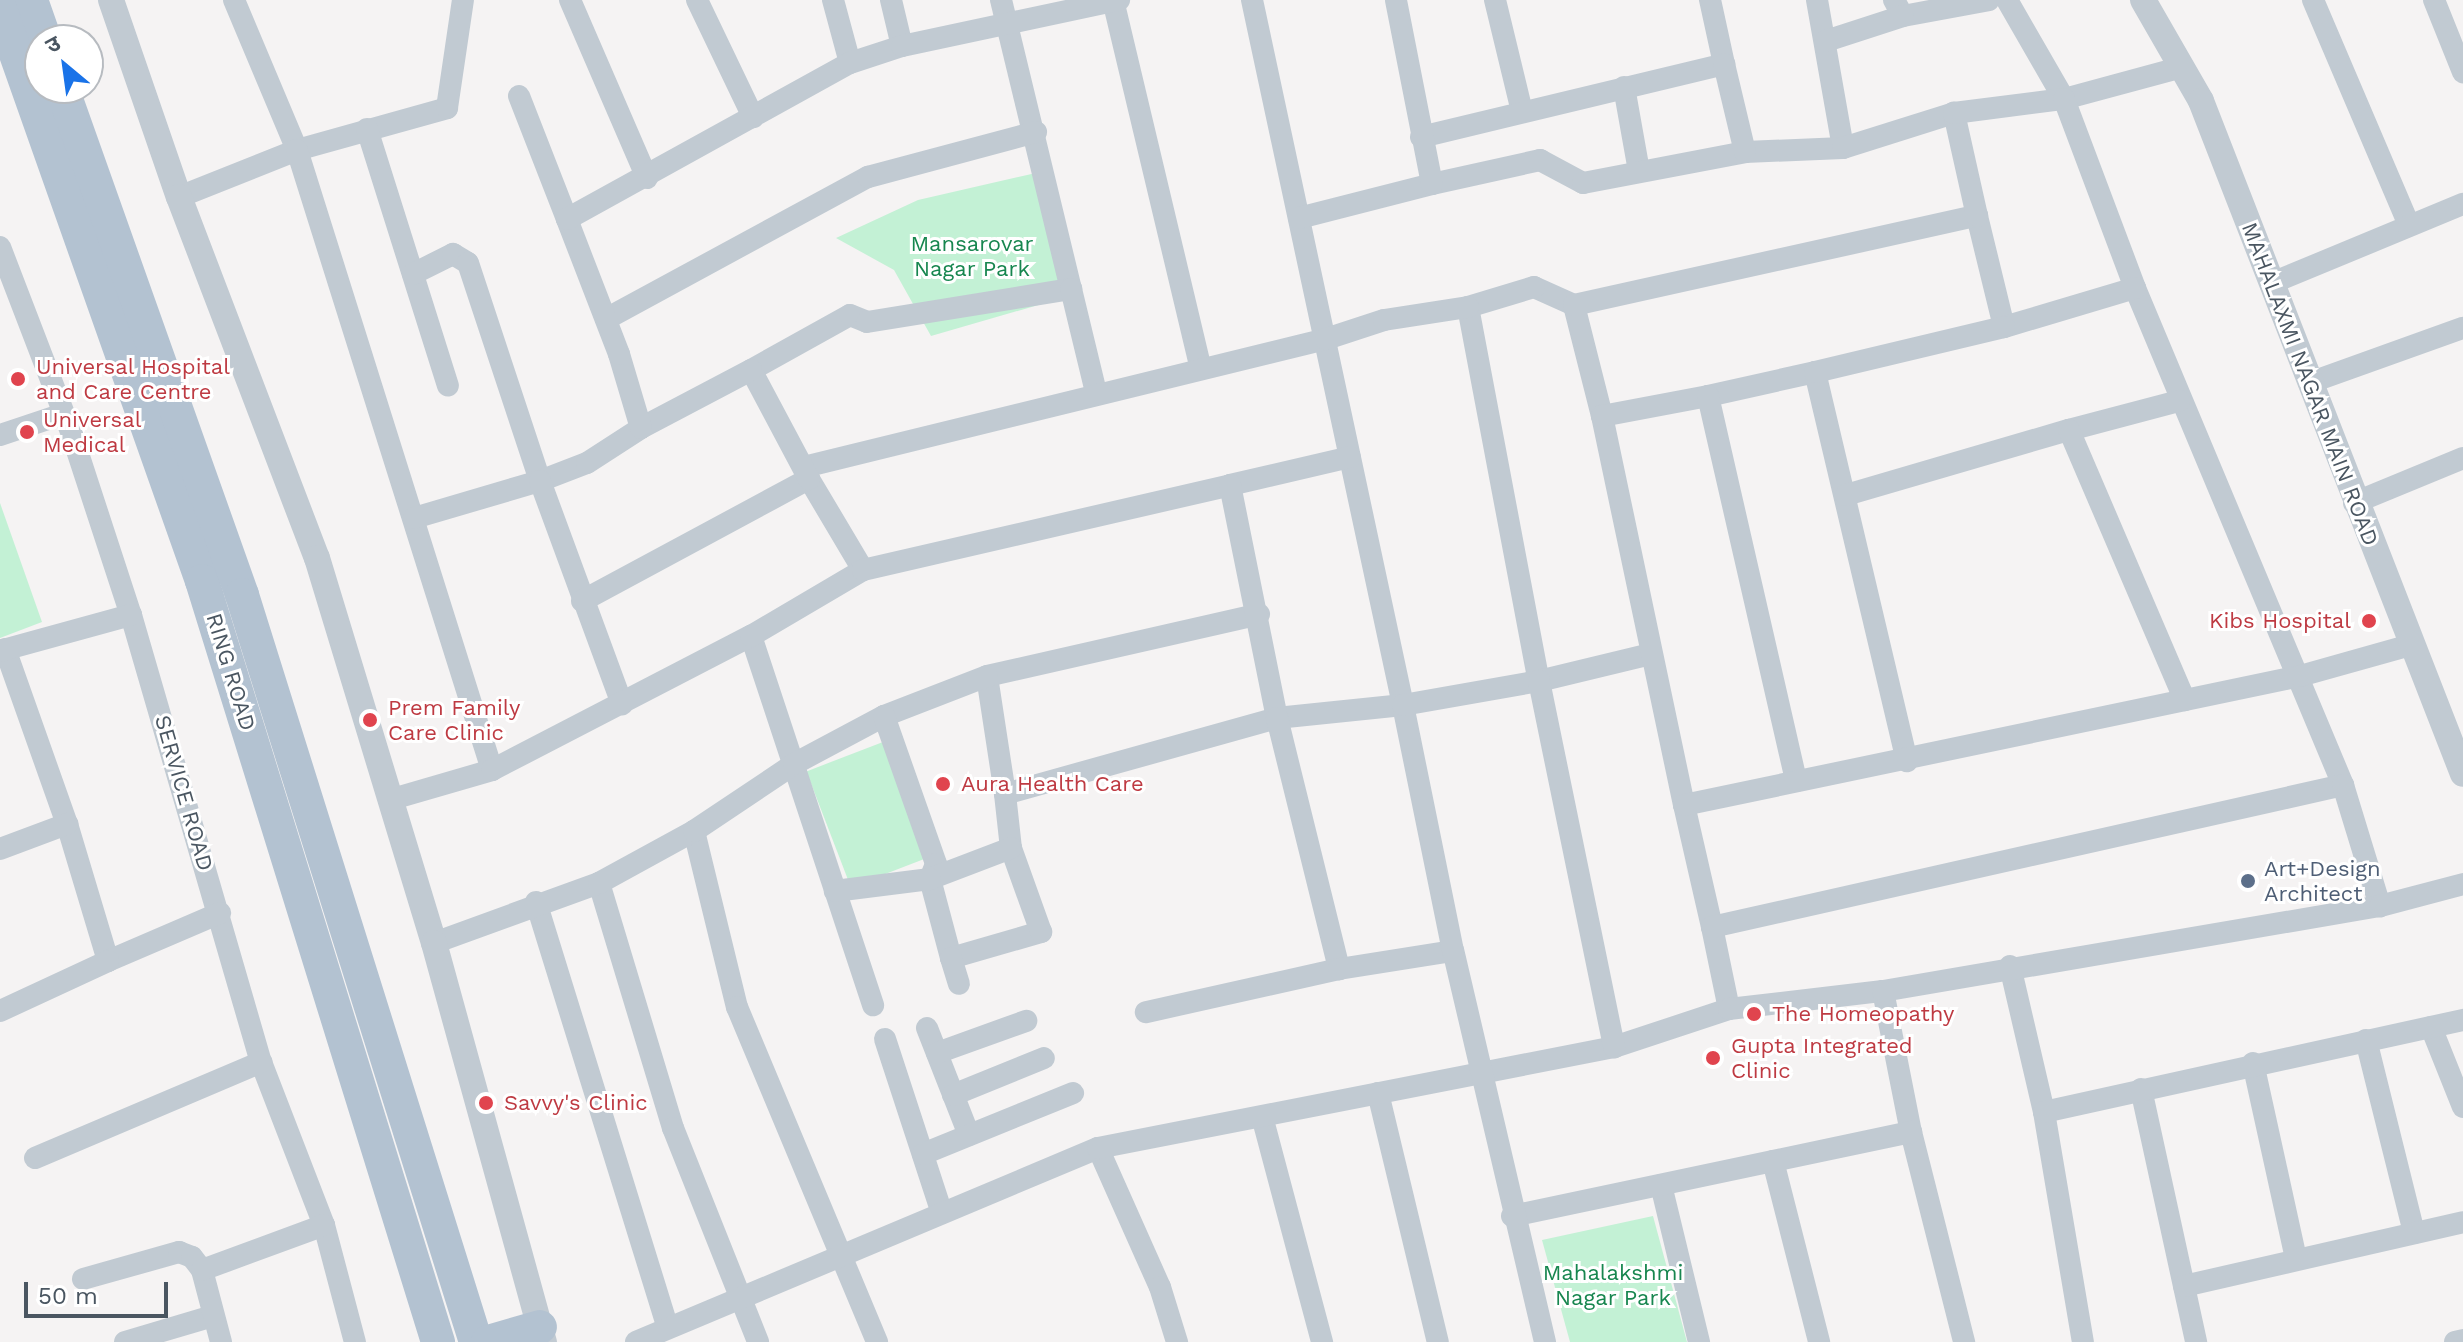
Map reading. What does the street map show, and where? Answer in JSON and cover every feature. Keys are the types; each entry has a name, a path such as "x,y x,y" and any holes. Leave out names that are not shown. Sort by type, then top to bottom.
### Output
{"main road":[{"path":"31,0 39,24"},
{"name":"RING ROAD","path":"0,9 202,581 438,1342"},
{"name":"RING ROAD","path":"68,104 242,595 476,1342"},
{"path":"488,1342 542,1334"}],"street":[{"path":"111,0 179,197 317,558 434,943 542,1334"},
{"path":"234,0 297,150 492,770"},
{"path":"179,197 297,150 447,108 463,0"},
{"path":"570,0 647,178"},
{"path":"697,0 753,117"},
{"path":"833,0 850,63"},
{"path":"891,0 902,46"},
{"path":"1001,0 1036,132 1096,392"},
{"path":"567,219 647,178 850,63 902,46 1006,27 1115,0 1201,369"},
{"path":"1252,0 1453,951 1512,1216 1545,1342"},
{"path":"1396,0 1432,184"},
{"path":"1495,0 1522,112"},
{"path":"1710,0 1745,152"},
{"path":"1817,0 1843,148"},
{"path":"1826,41 1899,8 1989,0"},
{"path":"2007,0 2064,99 2179,401 2300,676 2343,785 2380,906"},
{"name":"MAHALAXMI NAGAR MAIN ROAD","path":"2143,0 2183,67 2272,283 2354,503 2414,644 2463,774"},
{"path":"2313,0 2409,225"},
{"path":"2434,0 2458,45 2463,72"},
{"path":"1421,137 1724,64"},
{"path":"1299,218 1540,160 1583,183 1745,152 1843,148 1954,113 2064,99 2183,67"},
{"path":"1624,87 1639,171"},
{"path":"519,96 606,319 641,428"},
{"path":"1954,113 2004,327"},
{"path":"367,129 448,386"},
{"path":"606,319 868,177 1036,132"},
{"path":"2272,283 2463,204"},
{"path":"582,601 806,473 1096,392 1326,339 1384,320 1468,307 1534,287 1574,305 1977,216"},
{"name":"SERVICE ROAD","path":"0,247 5,278 63,414 131,615 261,1062 324,1225 355,1342"},
{"path":"413,274 453,254 468,263 540,481 622,704"},
{"path":"1602,416 1708,396 2004,327 2135,288"},
{"path":"414,518 540,481 587,463 641,428 850,315 867,322 1071,289"},
{"path":"1574,305 1602,416 1729,1009"},
{"path":"1468,307 1539,681 1614,1047"},
{"path":"2309,383 2463,328"},
{"path":"751,370 863,570"},
{"path":"1815,372 1907,761"},
{"path":"1708,396 1796,781"},
{"path":"1846,495 2179,401"},
{"path":"0,435 63,414"},
{"path":"2069,430 2185,700"},
{"path":"389,800 492,770 751,636 863,570 1350,457"},
{"path":"2354,503 2463,458"},
{"path":"1230,485 1259,614 1277,718 1339,969"},
{"path":"434,943 536,902 599,883 694,831 794,764 884,716 987,676 1259,614"},
{"path":"108,961 67,824 3,650 131,615"},
{"path":"751,636 873,1005"},
{"path":"1684,805 1907,761 2300,676 2414,644"},
{"path":"1005,794 1277,718 1403,705 1539,681 1651,654"},
{"path":"951,958 1041,932 1011,848 987,676"},
{"path":"884,716 936,864 930,879 959,984"},
{"path":"1712,927 2343,785"},
{"path":"0,849 67,824"},
{"path":"694,831 737,1007 877,1342"},
{"path":"835,891 930,879 1011,848"},
{"path":"599,883 673,1128 737,1296 758,1342"},
{"path":"636,1342 667,1325 1098,1148 1263,1120 1482,1071 1614,1047 1729,1009 1883,991 2010,966 2380,906 2463,884"},
{"path":"536,902 667,1325"},
{"path":"0,1011 220,913"},
{"path":"1146,1012 1339,969 1453,951"},
{"path":"2010,966 2044,1112 2083,1342"},
{"path":"1883,991 1911,1132 1964,1342"},
{"path":"2044,1112 2253,1063 2463,1020"},
{"path":"937,1053 1026,1021"},
{"path":"2431,1027 2463,1107"},
{"path":"927,1028 969,1135"},
{"path":"885,1039 942,1213"},
{"path":"2366,1040 2414,1233"},
{"path":"953,1095 1044,1058"},
{"path":"35,1158 261,1062"},
{"path":"2253,1063 2296,1259"},
{"path":"2141,1089 2196,1342"},
{"path":"923,1154 1073,1093"},
{"path":"1378,1093 1438,1342"},
{"path":"1263,1120 1322,1342"},
{"path":"1512,1216 1911,1132"},
{"path":"1098,1148 1160,1287 1177,1342"},
{"path":"1773,1161 1819,1342"},
{"path":"1661,1185 1699,1342"},
{"path":"2184,1286 2463,1222"},
{"path":"202,1270 324,1225"},
{"path":"83,1279 179,1252 202,1270 221,1342"},
{"path":"125,1342 213,1316"},
{"path":"2455,1342 2463,1340"}],"green space":[{"name":"Mansarovar Nagar Park","path":"1036,173 1066,297 931,336 894,270 836,238 918,200"},
{"path":"0,503 42,622 0,638"},
{"path":"883,742 927,858 851,887 806,771"},
{"name":"Mahalakshmi Nagar Park","path":"1653,1216 1687,1342 1570,1342 1542,1240"}],"place":[{"name":"Universal Hospital and Care Centre","path":"18,379"},
{"name":"Universal Medical","path":"27,432"},
{"name":"Kibs Hospital","path":"2369,621"},
{"name":"Prem Family Care Clinic","path":"370,720"},
{"name":"Aura Health Care","path":"943,784"},
{"name":"Art+Design Architect","path":"2248,881"},
{"name":"The Homeopathy","path":"1754,1014"},
{"name":"Gupta Integrated Clinic","path":"1713,1058"},
{"name":"Savvy's Clinic","path":"486,1103"}]}
